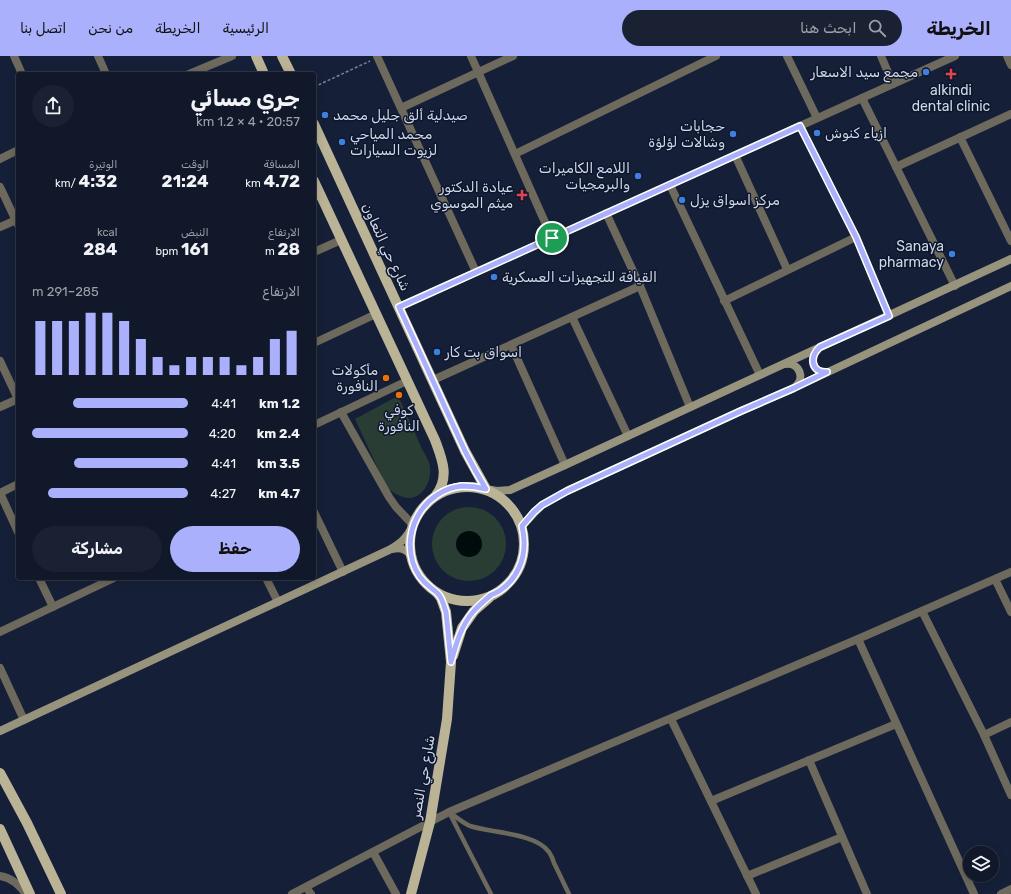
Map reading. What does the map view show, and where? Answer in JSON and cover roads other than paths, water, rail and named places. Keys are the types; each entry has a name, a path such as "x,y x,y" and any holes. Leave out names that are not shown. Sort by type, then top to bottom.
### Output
{"main road":[{"path":"256,56 263,72"},
{"path":"282,56 290,72"},
{"name":"شارع حي التعاون","path":"316,128 468,456 486,489"},
{"path":"0,731 389,550 401,543 408,535 419,512 436,494 442,485 444,479 443,464 435,440 316,185"},
{"path":"428,502 438,494 461,486 474,486 497,491 510,490 1011,260"},
{"path":"522,526 542,505 567,491 794,388 1011,286"},
{"path":"820,347 814,353 813,361 816,369 823,373 827,372"},
{"path":"784,364 788,363 796,366 800,373 800,381 794,388"},
{"path":"437,593 454,600 463,601 481,599 502,589 512,579 519,567 524,554 524,540 522,526 518,516 512,507 504,500 486,489"},
{"path":"413,525 410,544 413,563 423,580 441,598 446,612 451,662"},
{"path":"389,550 400,548 406,550 412,557"},
{"path":"451,662 462,628 474,611 490,596"},
{"name":"شارع حي النصر","path":"413,892 430,822 447,719 451,662"},
{"path":"0,773 27,823 61,894"},
{"path":"0,829 30,894"}],"street":[{"path":"14,56 21,72"},
{"path":"98,56 105,72"},
{"path":"194,72 232,56"},
{"path":"471,56 552,238"},
{"path":"401,108 513,56"},
{"path":"514,154 716,56"},
{"path":"788,56 817,118"},
{"path":"881,56 893,84"},
{"path":"399,307 955,56"},
{"path":"1007,56 1011,65"},
{"path":"377,57 476,272"},
{"path":"862,98 955,286"},
{"path":"896,168 1011,114"},
{"path":"800,126 856,237 889,316"},
{"path":"960,137 1011,241"},
{"path":"0,159 16,151"},
{"path":"735,155 787,270"},
{"path":"670,185 760,376"},
{"path":"0,187 16,221"},
{"path":"606,213 640,286 690,407"},
{"path":"0,227 16,223"},
{"path":"724,301 856,237"},
{"path":"316,251 342,240"},
{"path":"433,380 640,286"},
{"path":"316,342 376,314"},
{"path":"572,317 628,436"},
{"path":"511,345 565,465"},
{"path":"0,361 16,395"},
{"path":"316,424 407,381"},
{"path":"0,408 16,400"},
{"path":"341,412 396,507 413,525"},
{"path":"16,485 0,493 16,528"},
{"path":"316,516 343,572"},
{"path":"292,894 449,812 671,719 1011,572"},
{"path":"995,579 1011,612"},
{"path":"41,580 53,607"},
{"path":"0,632 110,580"},
{"path":"267,580 278,602"},
{"path":"922,611 984,735 1011,795"},
{"path":"858,639 974,894"},
{"path":"0,668 24,720"},
{"path":"671,719 756,894"},
{"path":"984,735 1011,722"},
{"path":"711,801 896,724"},
{"path":"809,760 867,894"},
{"path":"747,876 842,837"},
{"path":"373,852 396,894"},
{"path":"0,876 19,885 26,894"},
{"path":"306,887 311,894"}],"lane":[{"path":"449,812 491,894"},
{"path":"449,812 470,826 520,836 543,846 549,852 569,894"}],"place":[{"name":"مجمع سيد الاسعار","path":"926,72"},
{"name":"alkindi dental clinic","path":"951,74"},
{"name":"صيدلية ألق جليل محمد","path":"325,115"},
{"name":"ازياء كنوش","path":"817,133"},
{"name":"حجابات وشالات لؤلؤة","path":"733,134"},
{"name":"محمد المياحي لزيوت السيارات","path":"342,142"},
{"name":"اللامع الكاميرات والبرمجيات","path":"638,176"},
{"name":"عيادة الدكتور ميثم الموسوي","path":"522,195"},
{"name":"مركز اسواق يزل","path":"682,200"},
{"name":"Sanaya pharmacy","path":"952,254"},
{"name":"القيافة للتجهيزات العسكرية","path":"494,277"},
{"name":"اسواق بت كار","path":"437,352"},
{"name":"مأكولات النافورة","path":"386,378"},
{"name":"كوفي النافورة","path":"399,395"}]}
